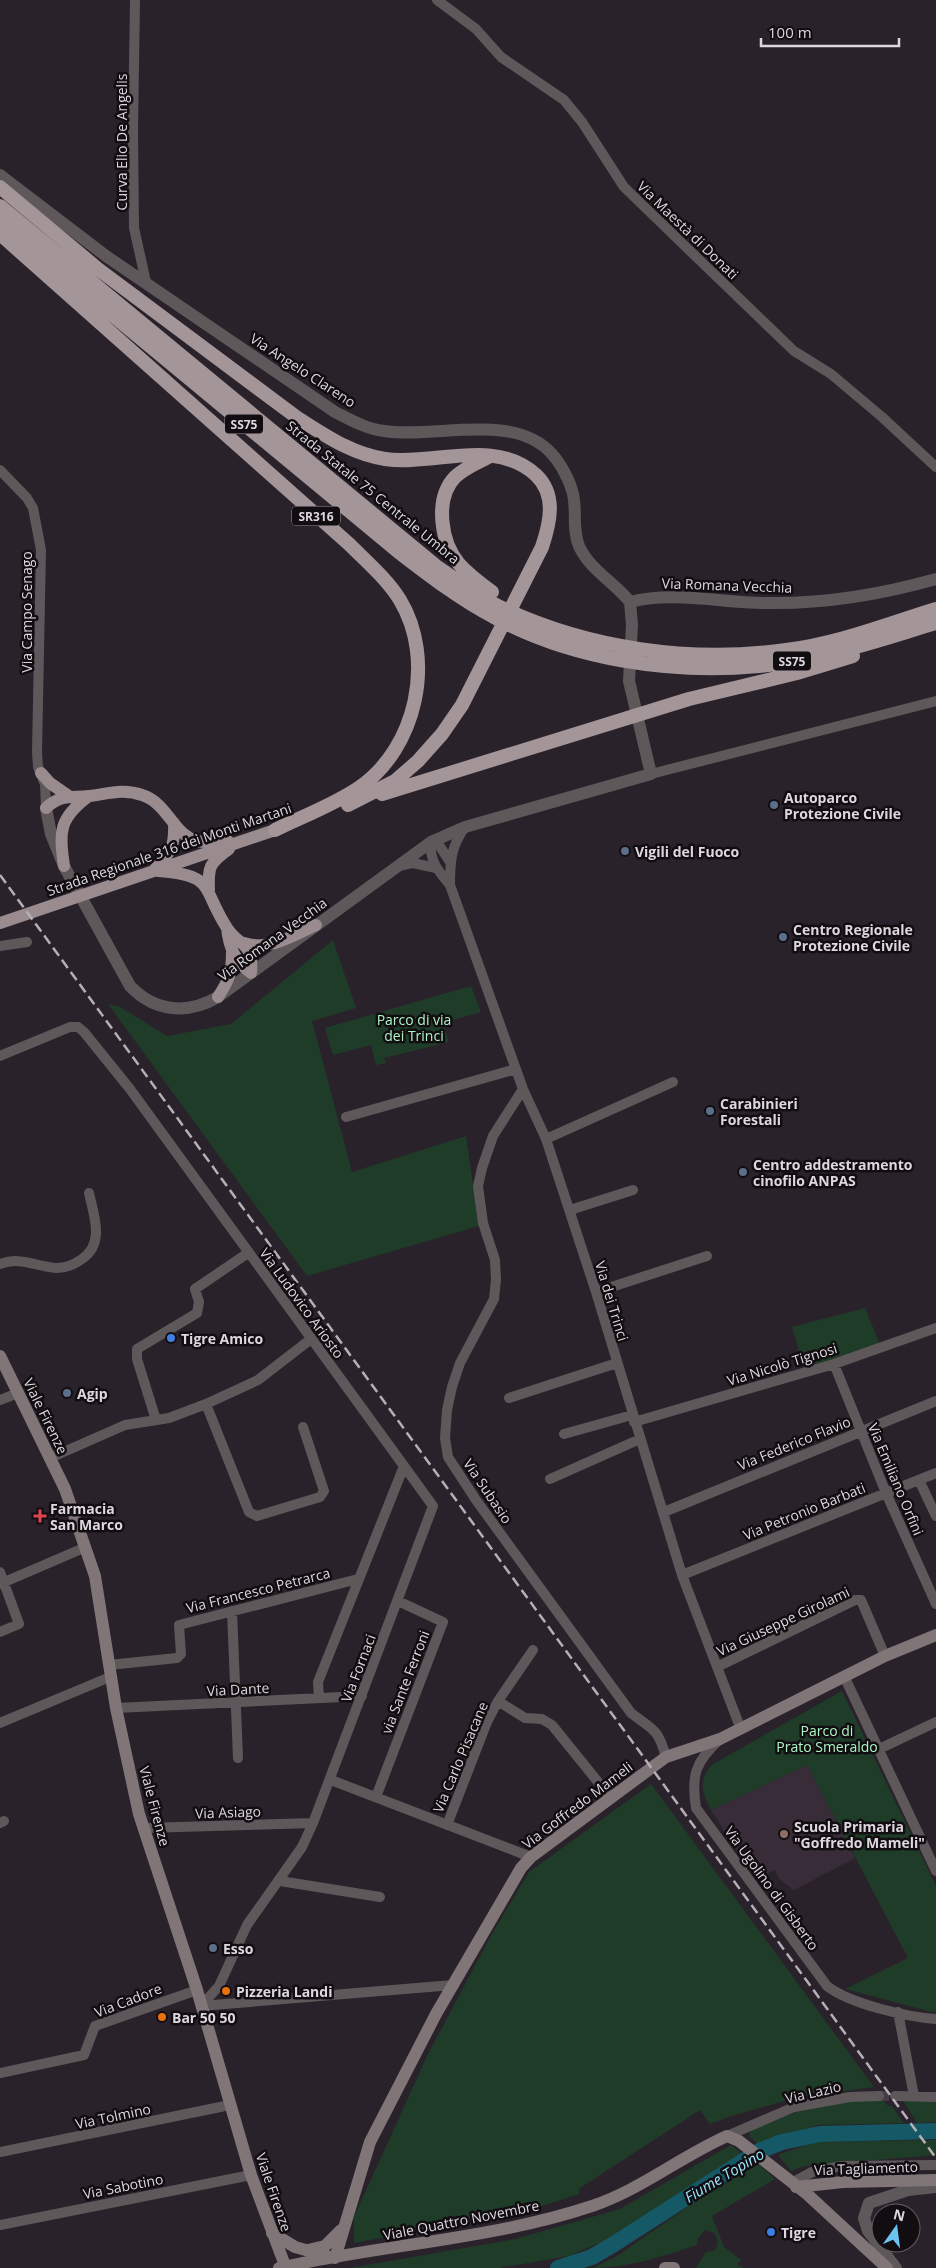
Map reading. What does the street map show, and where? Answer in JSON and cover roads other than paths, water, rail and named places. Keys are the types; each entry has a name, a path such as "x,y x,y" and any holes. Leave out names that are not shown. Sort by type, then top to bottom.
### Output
{"highway":[{"name":"SR316","path":"0,187 98,268 299,419 334,441 359,453 411,462 476,455 510,459 525,465 540,479 548,492 549,526 542,546 462,705 442,734 418,761 395,780 348,805"},
{"name":"Strada Statale 75 Centrale Umbra","path":"0,206 436,566 498,607"},
{"name":"Strada Statale 75 Centrale Umbra","path":"0,222 400,553 447,588 498,607 583,652 620,660 643,656 716,655 787,650 831,641 936,609"},
{"name":"SR316","path":"0,234 349,544 385,580 400,601 413,630 417,658 417,689 404,737 389,758 361,786 344,797 275,830"},
{"path":"491,456 464,470 454,478 442,505 442,517 444,532 458,563 476,580 498,607"},
{"name":"Strada Statale 75 Centrale Umbra","path":"524,620 584,639 606,641 621,645 643,656 719,667 759,666 812,657 936,623"},
{"name":"SR316","path":"348,805 645,712 806,670 873,650 908,631"},
{"name":"Strada Regionale 316 dei Monti Martani","path":"275,830 348,805"}],"main road":[{"path":"40,770 50,783 73,801"},
{"path":"46,808 58,810 73,801 90,796 110,791 128,791 142,794 161,806 184,834 197,841 241,840"},
{"path":"64,866 60,842 61,830 73,801"},
{"path":"153,870 168,856 174,844 174,823"},
{"name":"Strada Regionale 316 dei Monti Martani","path":"0,923 275,830"},
{"path":"218,997 229,980 232,968 232,952 227,928 209,890 208,873 211,864 219,855 241,840"},
{"path":"153,870 188,874 209,890"},
{"path":"244,943 268,946 316,925"},
{"path":"227,928 249,950 252,960 251,972"},
{"path":"232,952 236,961 251,972"},
{"name":"Viale Firenze","path":"0,1356 65,1488 86,1547 95,1576 116,1708 144,1828 201,2006 251,2175 283,2267"},
{"name":"Via Goffredo Mameli","path":"335,2258 342,2228 370,2142 393,2095 453,1985 522,1868 531,1857 666,1757 720,1739 740,1727 885,1656 936,1635"},
{"path":"733,2139 818,2204 887,2268"},
{"name":"Viale Quattro Novembre","path":"283,2267 512,2228 591,2206 624,2194 733,2139"},
{"name":"Via Tagliamento","path":"790,2182 936,2180"},
{"name":"Via Goffredo Mameli","path":"305,2250 325,2246 342,2228"},
{"name":"Viale Quattro Novembre","path":"272,2233 305,2250 335,2258"},
{"path":"665,2268 674,2268"}],"street":[{"name":"Curva Elio De Angelis","path":"136,0 133,130 134,228 146,282"},
{"name":"Via Maestà di Donati","path":"437,0 476,29 501,57 564,100 582,122 624,187 794,350 831,374 882,417 936,467"},
{"name":"Via Angelo Clareno","path":"0,175 106,256 335,412 359,424 383,431 417,434 483,429 510,431 531,438 552,453 565,474 573,493 574,530 579,547 586,558 630,602"},
{"name":"Via Campo Senago","path":"0,470 27,498 33,508 41,550 40,770"},
{"name":"Via Romana Vecchia","path":"630,602 651,597 766,604 829,602 936,579"},
{"path":"630,602 632,625 629,681 651,774"},
{"name":"Via Romana Vecchia","path":"40,770 45,784 46,808 51,834 64,866 130,986 138,995 159,1006 183,1009 195,1008 218,997 394,867 431,842 464,828 651,774 936,701"},
{"name":"Via dei Trinci","path":"464,828 456,839 450,862 450,885 523,1089 546,1138 596,1292 682,1576 740,1727"},
{"path":"431,842 439,845 450,862"},
{"name":"Via dei Trinci","path":"431,842 430,850 436,868 450,885"},
{"path":"394,867 413,863 436,868"},
{"path":"0,946 26,942"},
{"name":"Via Ludovico Ariosto","path":"0,1056 70,1027 78,1028 84,1032 130,1089 404,1466"},
{"path":"346,1117 516,1069"},
{"path":"546,1138 673,1082"},
{"name":"Via Subasio","path":"523,1089 493,1136 478,1186 483,1223 495,1260 494,1299 460,1363 452,1387 447,1410 445,1438 448,1457 476,1500 631,1713 652,1727 660,1737 666,1757"},
{"path":"570,1210 632,1190"},
{"path":"0,1264 28,1262 57,1268 77,1262 88,1255 94,1246 97,1235 89,1193"},
{"path":"156,1420 137,1359 137,1349 197,1313 199,1302 194,1289 248,1253"},
{"path":"596,1292 707,1256"},
{"name":"Via Nicolò Tignosi","path":"564,1434 633,1418 834,1364 936,1328"},
{"path":"50,1458 125,1425 169,1418 206,1404 258,1380 311,1339"},
{"path":"509,1398 617,1363"},
{"name":"Via Emiliano Orfini","path":"834,1364 886,1493 936,1604"},
{"path":"0,1400 18,1392"},
{"name":"Via Federico Flavio","path":"664,1512 936,1401"},
{"path":"206,1404 248,1512 257,1516 320,1497 324,1491 304,1427"},
{"path":"550,1479 640,1439"},
{"path":"319,1697 318,1682 404,1466"},
{"name":"Via Fornaci","path":"201,2006 219,1986 247,1925 280,1881 302,1847 330,1780 398,1601 433,1506 404,1466"},
{"name":"Via Petronio Barbati","path":"682,1576 936,1473"},
{"path":"919,1480 936,1516"},
{"path":"0,1632 20,1624 1,1579 86,1547"},
{"name":"Via Francesco Petrarca","path":"109,1671 178,1658 181,1654 179,1624 358,1579"},
{"name":"Via Giuseppe Girolami","path":"717,1667 855,1600 861,1600 885,1656"},
{"name":"via Sante Ferroni","path":"376,1797 443,1622 398,1601"},
{"path":"232,1611 238,1758"},
{"name":"Via Carlo Pisacane","path":"447,1824 486,1722 533,1650"},
{"path":"0,1723 109,1671"},
{"path":"844,1676 936,1872"},
{"name":"Via Dante","path":"116,1708 362,1696"},
{"path":"498,1701 524,1718 542,1719 552,1725 611,1798"},
{"path":"879,1749 936,1722"},
{"name":"Via Ugolino di Gisberto","path":"720,1739 707,1751 697,1766 693,1779 696,1808 827,1986 847,1998 898,2012"},
{"path":"330,1780 531,1857"},
{"name":"Via Asiago","path":"144,1828 313,1822"},
{"path":"280,1881 380,1897"},
{"path":"201,2006 453,1985"},
{"name":"Via Cadore","path":"0,2073 84,2056 95,2026 196,1990"},
{"path":"914,2096 898,2012 936,2019"},
{"name":"Via Lazio","path":"733,2139 794,2107 850,2097 879,2096"},
{"path":"895,2096 936,2097"},
{"name":"Via Tolmino","path":"0,2152 230,2105"},
{"name":"Via Tagliamento","path":"790,2182 812,2172 841,2166 936,2166"},
{"name":"Via Sabotino","path":"0,2225 251,2175"},
{"name":"Via Tagliamento","path":"896,2268 868,2231 864,2218 869,2203 908,2190 936,2187"}],"waterway":[{"name":"Fiume Topino","path":"558,2268 592,2257 759,2151 782,2142 820,2134 936,2131"}],"tunnel":[{"path":"879,2096 895,2096"}],"railway":[{"path":"0,875 936,2158"}],"place":[{"name":"Autoparco Protezione Civile","path":"774,805"},
{"name":"Vigili del Fuoco","path":"625,851"},
{"name":"Centro Regionale Protezione Civile","path":"783,937"},
{"name":"Carabinieri Forestali","path":"710,1111"},
{"name":"Centro addestramento cinofilo ANPAS","path":"743,1172"},
{"name":"Tigre Amico","path":"171,1338"},
{"name":"Agip","path":"67,1393"},
{"name":"Farmacia San Marco","path":"40,1516"},
{"name":"Scuola Primaria \"Goffredo Mameli\"","path":"784,1834"},
{"name":"Esso","path":"213,1948"},
{"name":"Pizzeria Landi","path":"226,1991"},
{"name":"Bar 50 50","path":"162,2017"},
{"name":"Tigre","path":"771,2232"}],"park label":[{"name":"Parco di via dei Trinci","path":"414,1028"},
{"name":"Parco di Prato Smeraldo","path":"827,1738"}]}
